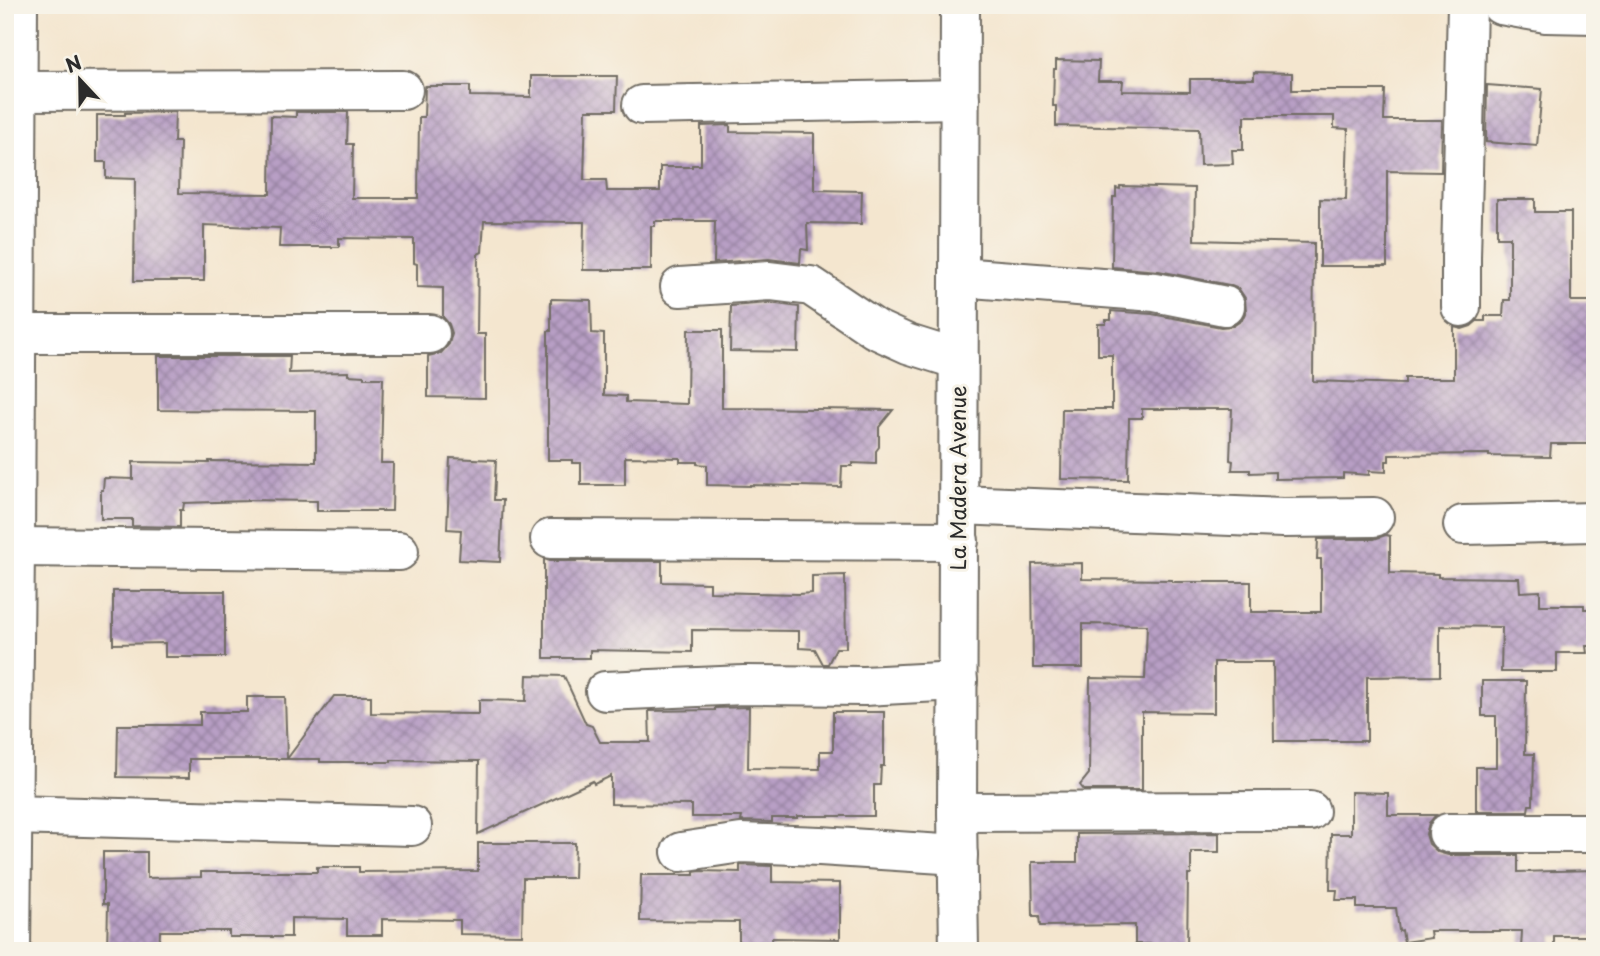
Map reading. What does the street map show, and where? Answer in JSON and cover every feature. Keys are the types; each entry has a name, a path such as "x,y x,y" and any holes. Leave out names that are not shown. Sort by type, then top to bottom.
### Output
{"street":[{"path":"10,951 15,547 13,329 18,5"},
{"name":"La Madera Avenue","path":"960,5 957,812 960,951"},
{"path":"1461,307 1467,5"},
{"path":"1501,5 1546,13 1571,11"},
{"path":"17,91 403,90"},
{"path":"642,105 960,99"},
{"path":"960,277 1155,292 1226,306"},
{"path":"680,287 770,281 811,286 875,328 908,344 959,360"},
{"path":"13,329 430,334"},
{"path":"550,538 959,523 1374,517"},
{"path":"1463,525 1595,522"},
{"path":"15,547 399,551"},
{"path":"606,691 744,685 864,686 958,681"},
{"path":"957,812 1310,811"},
{"path":"10,823 412,825"},
{"path":"1448,833 1595,833"},
{"path":"681,852 741,843 958,855"}],"building":[{"path":"1056,60 1099,61 1098,81 1123,81 1122,91 1190,92 1190,79 1254,79 1254,72 1292,73 1292,90 1385,90 1384,120 1442,120 1441,172 1387,171 1387,266 1320,266 1320,199 1346,200 1348,129 1334,128 1334,116 1245,116 1243,150 1232,150 1233,164 1200,165 1199,129 1056,126 1056,106 1053,106"},
{"path":"531,76 617,76 616,110 586,110 584,180 606,180 607,191 660,191 660,167 701,165 701,126 730,125 730,132 814,133 814,190 862,191 861,224 807,223 808,250 801,249 800,263 769,259 714,263 715,221 655,221 655,226 651,226 651,270 583,270 584,222 484,221 482,252 478,254 477,334 485,334 485,398 428,397 428,356 441,353 449,344 452,333 443,317 443,288 417,287 414,239 339,238 339,247 279,247 280,228 204,225 204,281 134,281 135,179 106,178 106,162 97,162 97,115 175,112 174,142 180,142 179,193 270,194 271,116 296,117 296,112 348,112 347,144 353,144 352,198 418,198 419,117 424,117 425,86 470,86 470,96 531,97"},
{"path":"1487,85 1542,89 1537,146 1486,142"},
{"path":"1120,186 1195,188 1194,240 1314,243 1313,381 1405,384 1405,378 1454,378 1454,327 1462,329 1471,326 1477,321 1485,321 1485,316 1503,316 1504,300 1510,300 1510,237 1497,237 1497,199 1535,199 1535,212 1571,212 1571,301 1595,301 1595,444 1551,444 1550,457 1489,454 1389,455 1386,472 1369,471 1369,475 1343,473 1343,478 1275,479 1275,472 1250,473 1250,470 1232,470 1232,409 1142,409 1142,418 1129,418 1128,480 1061,479 1062,409 1112,409 1112,355 1098,355 1098,324 1106,324 1106,320 1111,320 1111,311 1152,314 1221,327 1233,326 1242,320 1246,311 1245,298 1239,289 1229,285 1159,271 1112,267 1113,197 1116,197 1116,188 1120,189"},
{"path":"551,299 591,300 592,333 604,334 604,395 626,396 626,402 687,404 688,330 722,330 722,408 893,410 879,427 876,464 852,463 852,466 842,466 841,487 707,485 707,465 680,462 680,458 625,457 625,485 581,485 581,463 572,463 572,460 548,460 548,331 551,331"},
{"path":"769,303 799,307 798,352 730,351 731,306"},
{"path":"158,356 290,356 289,373 348,372 348,375 364,378 383,378 381,463 393,463 392,511 317,511 317,501 248,500 184,503 183,510 180,510 180,527 132,526 132,519 101,519 101,490 104,478 133,479 133,462 316,462 316,411 158,410"},
{"path":"450,458 496,460 494,500 503,500 500,562 459,560 461,530 447,529"},
{"path":"1390,536 1390,573 1438,574 1438,577 1519,578 1520,592 1540,591 1540,605 1584,605 1584,609 1595,609 1595,646 1586,646 1587,653 1557,653 1557,672 1501,672 1502,627 1440,626 1440,676 1367,677 1367,741 1274,741 1273,662 1214,662 1214,713 1142,712 1142,790 1084,790 1080,785 1089,774 1090,678 1145,679 1147,625 1083,624 1083,668 1033,668 1032,564 1082,563 1082,579 1251,582 1251,612 1321,612 1321,559 1317,559 1318,539 1374,539"},
{"path":"544,559 662,561 662,582 710,583 710,592 812,593 812,576 845,575 846,648 836,648 828,664 823,664 815,649 799,648 799,631 692,630 692,652 590,650 590,658 544,658"},
{"path":"113,591 225,591 225,657 165,657 165,643 113,644"},
{"path":"527,675 564,676 586,724 592,726 600,742 650,742 649,711 749,707 748,768 820,769 820,751 833,751 833,712 884,712 884,766 881,766 880,785 874,785 874,816 797,816 772,818 772,822 741,821 742,817 692,817 692,805 611,804 611,776 594,784 593,781 478,834 479,761 320,762 320,759 287,759 334,696 371,696 371,713 479,714 479,700 526,701"},
{"path":"1482,681 1526,681 1525,754 1534,754 1533,805 1529,805 1528,811 1476,811 1476,767 1496,767 1496,716 1482,716"},
{"path":"247,697 285,697 287,759 189,759 189,778 117,777 118,725 200,725 200,712 247,712"},
{"path":"1351,792 1388,793 1388,815 1436,815 1429,823 1426,834 1429,844 1438,852 1448,855 1518,855 1518,872 1595,870 1595,936 1554,936 1554,949 1521,949 1522,931 1430,931 1431,938 1404,942 1402,930 1399,931 1396,908 1357,908 1357,900 1336,900 1337,890 1330,890 1331,834 1351,834"},
{"path":"1219,833 1219,852 1191,852 1187,951 1155,951 1155,944 1135,944 1135,925 1040,926 1039,916 1033,916 1032,862 1077,862 1077,834"},
{"path":"478,843 575,843 574,878 523,878 522,935 460,934 460,920 382,919 382,935 347,935 347,919 291,918 291,937 229,937 229,931 160,931 159,951 107,951 108,904 103,904 103,852 147,852 147,878 201,877 201,872 317,872 317,867 359,867 359,872 478,871"},
{"path":"740,865 772,866 772,882 840,883 840,939 772,938 772,951 739,951 739,922 640,921 641,875 694,875 694,872 700,871 740,872"}]}
